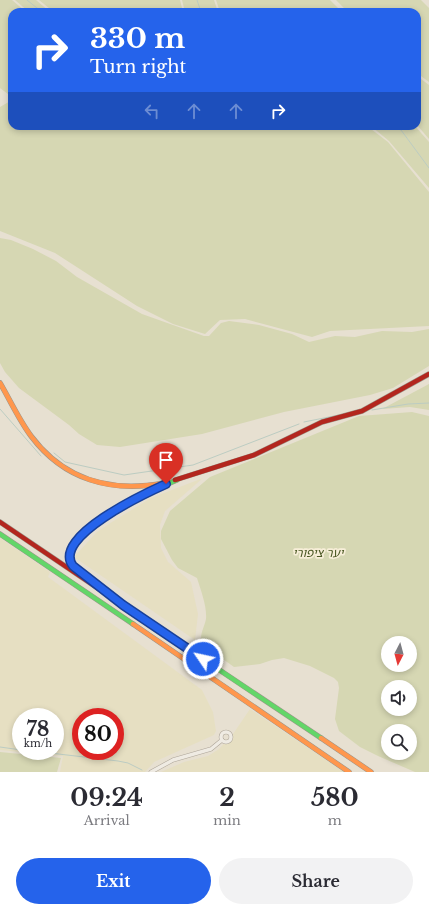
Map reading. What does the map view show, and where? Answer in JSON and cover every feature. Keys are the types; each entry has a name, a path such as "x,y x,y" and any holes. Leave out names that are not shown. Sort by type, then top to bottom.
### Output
{"main road":[{"path":"123,605 73,566 69,558 70,551 86,533 111,511 132,499 177,480 254,455 322,422 362,410 390,397 429,374"},
{"path":"0,382 30,435 45,452 75,474 104,484 125,488 151,486 177,480"},
{"path":"0,522 371,772"},
{"path":"0,534 349,772"}],"street":[{"path":"150,772 168,762 210,749 222,740"}],"shaded area":[{"path":"203,478 165,511 160,525 161,548 168,562 191,582 198,614 195,640 74,557 97,532 151,498"},
{"path":"0,538 50,572 48,577 202,690 213,712 216,731 214,735 154,762 145,772 60,772 62,760 64,760 64,708 12,708 12,751 0,750"},
{"path":"250,709 344,772 161,772 184,762 208,756 219,749 233,734"}],"green space":[{"path":"0,0 12,0 21,8 8,8 8,94 0,88"},
{"path":"15,0 36,0 45,8 24,8"},
{"path":"39,0 180,0 182,8 49,8"},
{"path":"182,0 214,0 217,8 184,8"},
{"path":"216,0 330,0 338,8 219,8"},
{"path":"336,0 421,0 429,8 429,82 421,76 421,8 344,8"},
{"path":"421,79 429,85 429,139 421,130"},
{"path":"8,102 8,130 372,130 388,142 429,192 429,326 330,331 312,337 245,319 220,320 205,334 173,324 137,306 55,253 0,231 0,107"},
{"path":"376,130 418,130 429,142 429,188 389,141"},
{"path":"0,238 11,240 33,249 56,261 77,277 142,314 204,336 209,336 221,323 229,321 259,325 292,334 309,342 335,336 355,337 382,331 412,332 429,329 429,366 393,388 370,395 284,412 202,434 120,447 97,445 79,434 19,388 5,372 0,363"},
{"path":"429,384 429,410 410,407 382,409"},
{"name":"יער ציפורי","path":"412,412 429,416 429,772 415,772 387,760 417,760 417,724 381,724 381,757 360,747 339,731 335,719 339,688 338,682 334,678 310,666 284,658 260,664 234,667 202,644 201,634 206,619 206,609 197,578 178,568 161,539 161,531 170,511 210,477 359,416"},
{"path":"0,752 12,753 12,760 60,760 57,772 0,772"}],"waterway":[{"path":"27,0 37,8"},
{"path":"197,0 200,8"},
{"path":"401,130 429,168"},
{"path":"372,410 408,404 429,403"},
{"path":"0,409 41,456"},
{"path":"304,422 339,415"},
{"path":"54,453 65,462 124,475 193,465 299,424"},
{"path":"0,747 12,749"},
{"path":"64,755 118,761 128,763 142,770"}],"traffic: fast":[{"path":"77,570 72,565 69,554 71,549 87,530 123,505 177,480"},
{"path":"0,534 133,624"},
{"path":"130,610 321,738"}],"traffic: slow":[{"path":"0,383 31,436 44,451 58,463 74,473 90,480 107,484 144,486 164,483"},
{"path":"133,624 349,772"},
{"path":"321,738 371,772"}],"traffic: jam":[{"path":"175,480 254,455 322,422 362,411 429,374"},
{"path":"0,522 130,610"}],"route":[{"path":"166,484 132,499 111,511 86,533 70,551 70,563 123,605 203,659"}]}
